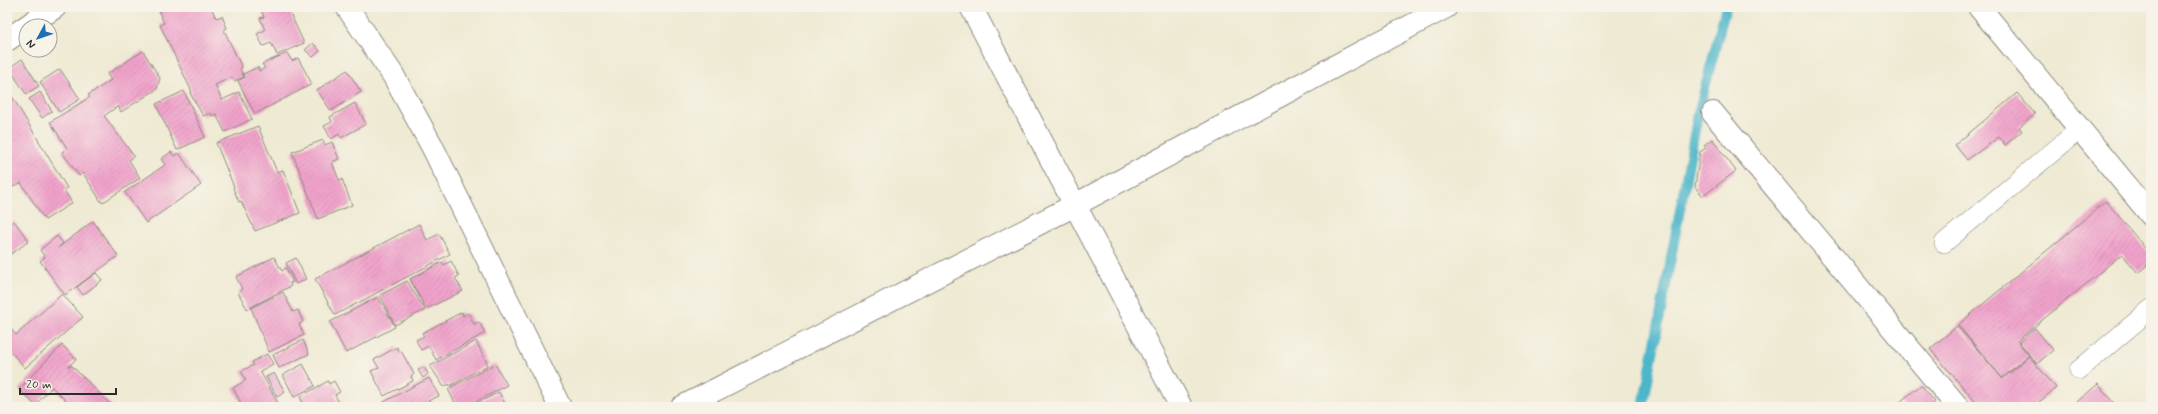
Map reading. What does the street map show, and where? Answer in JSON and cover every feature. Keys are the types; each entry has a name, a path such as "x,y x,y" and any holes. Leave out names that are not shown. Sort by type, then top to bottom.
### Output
{"street":[{"path":"7,40 55,7"},
{"path":"347,7 393,75 432,146 560,407"},
{"path":"971,7 1181,407"},
{"path":"682,407 1075,205 1446,7"},
{"path":"1979,7 2151,215"},
{"path":"1713,113 1958,407"}],"lane":[{"path":"1944,243 2080,129"},
{"path":"2079,370 2151,310"}],"building":[{"path":"162,7 211,7 216,18 222,16 227,28 224,30 242,68 240,69 244,77 234,81 232,77 215,85 222,100 239,92 252,119 225,132 216,114 212,116 211,113 203,116 190,93 192,92 160,25 164,23 159,12 163,10"},
{"path":"260,7 287,7 304,43 277,55 271,43 263,46 257,34 265,30 260,18 264,17"},
{"path":"313,43 320,51 313,57 305,50"},
{"path":"143,51 160,78 157,89 121,112 118,106 104,116 134,156 129,160 140,178 102,203 83,173 79,176 62,152 67,148 50,122 90,97 88,95 111,80 107,74"},
{"path":"287,53 292,61 298,58 312,84 255,114 238,81 245,77 243,74 258,67 259,71 265,68 262,64"},
{"path":"22,59 39,86 26,94 9,68"},
{"path":"60,69 80,99 59,112 40,82"},
{"path":"347,70 361,92 331,111 317,90"},
{"path":"7,88 67,188 64,190 72,203 45,220 21,183 13,187 7,177"},
{"path":"184,91 205,137 177,150 156,104"},
{"path":"40,92 52,111 42,118 29,99"},
{"path":"2017,93 2035,114 2019,127 2022,131 2005,145 1999,137 1967,160 1955,145"},
{"path":"355,103 366,124 341,138 339,134 331,139 324,126 332,122 330,117"},
{"path":"258,126 277,172 283,170 300,213 255,231 241,201 239,202 216,143"},
{"path":"1712,139 1736,171 1703,196 1695,187 1700,152 1706,148 1704,145"},
{"path":"323,140 325,145 332,142 339,159 332,162 339,180 342,179 352,205 318,219 292,152"},
{"path":"171,152 174,156 179,153 201,185 146,223 125,192 165,165 161,159"},
{"path":"2106,201 2151,255 2151,262 2138,273 2122,254 2017,341 2029,355 2002,378 1958,325"},
{"path":"14,221 29,241 7,257 7,226"},
{"path":"93,221 118,256 65,295 40,261 45,257 40,250 57,236 63,243 58,248"},
{"path":"419,224 427,240 439,234 450,254 335,315 315,279"},
{"path":"274,257 282,271 286,268 293,282 290,283 291,286 247,309 238,292 242,289 236,277"},
{"path":"296,258 306,279 296,284 286,263"},
{"path":"451,261 459,276 455,278 463,291 426,309 410,279 442,262 444,265"},
{"path":"96,273 102,280 83,295 77,287"},
{"path":"407,281 425,310 395,325 380,295"},
{"path":"283,292 293,312 298,310 303,322 299,324 304,335 269,352 251,308"},
{"path":"62,294 83,317 25,368 10,351 7,354 7,324 16,335"},
{"path":"378,297 395,327 346,353 330,322"},
{"path":"462,312 463,316 468,313 474,324 479,322 485,333 436,360 429,346 421,350 416,340 424,336 422,333"},
{"path":"1957,326 2003,379 2029,356 2056,388 2033,407 1980,407 1930,349"},
{"path":"2035,328 2053,350 2037,364 2019,342"},
{"path":"303,340 309,354 279,368 273,355"},
{"path":"476,341 488,365 450,386 449,384 444,387 430,366"},
{"path":"62,345 76,359 68,367 72,366 113,407 72,407 52,387 35,405 19,389"},
{"path":"397,347 399,352 401,351 414,374 411,376 413,381 384,396 371,371 379,368 374,360"},
{"path":"267,354 273,364 260,371 280,407 243,407 233,388 246,380 241,371 254,365 252,362"},
{"path":"303,364 315,386 294,397 283,375"},
{"path":"495,364 507,385 466,407 457,407 448,389"},
{"path":"424,367 428,374 423,378 418,370"},
{"path":"274,373 285,392 277,397 266,377"},
{"path":"429,378 439,396 428,401 431,407 384,407 382,403"},
{"path":"328,381 329,384 334,381 340,392 335,395 341,407 305,407 300,397"},
{"path":"2098,384 2117,407 2071,407"},
{"path":"1921,385 1935,402 1929,407 1904,407 1900,402"},
{"path":"499,392 507,407 469,407"}],"waterway":[{"path":"1643,407 1698,114 1726,7"}]}
